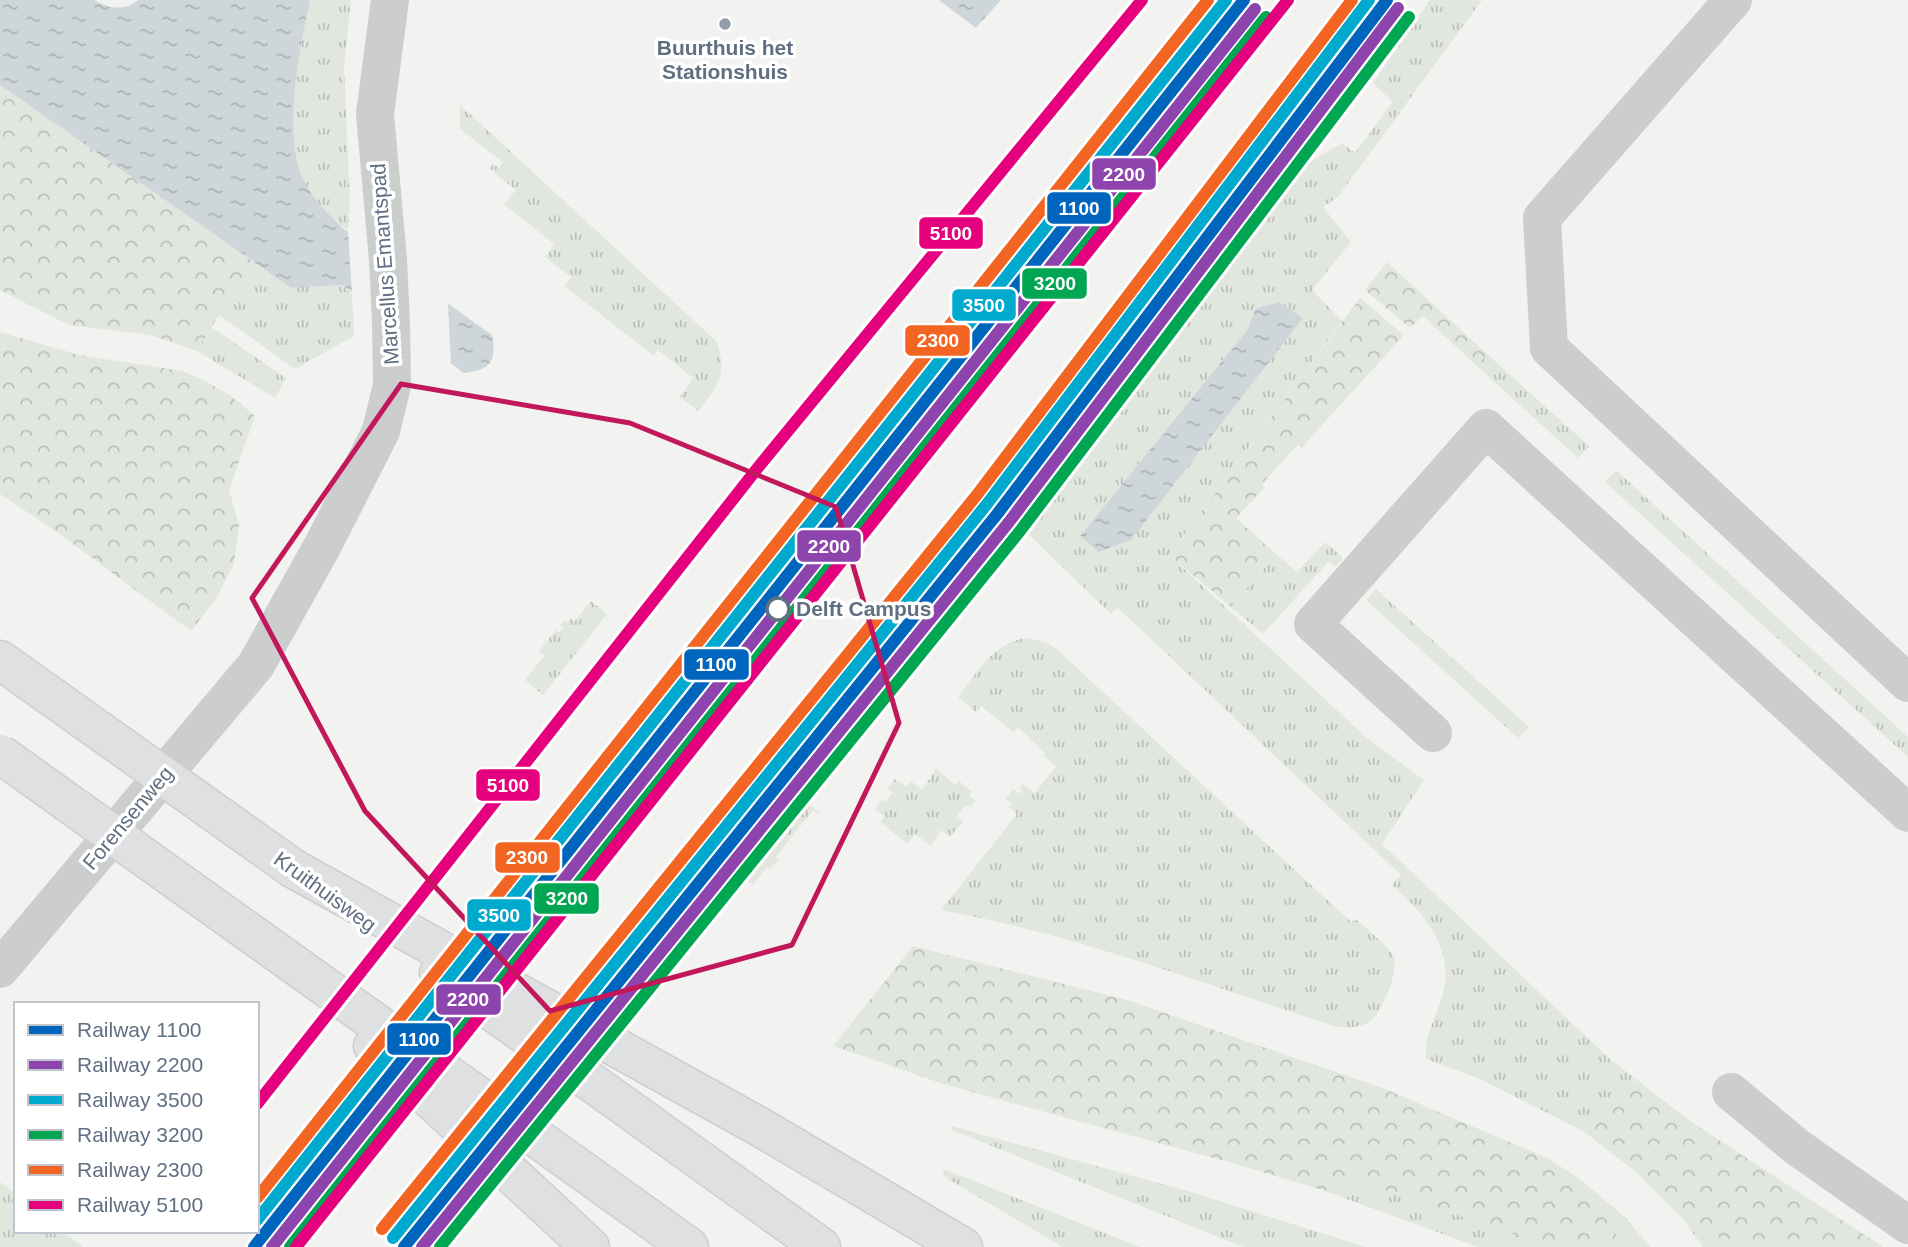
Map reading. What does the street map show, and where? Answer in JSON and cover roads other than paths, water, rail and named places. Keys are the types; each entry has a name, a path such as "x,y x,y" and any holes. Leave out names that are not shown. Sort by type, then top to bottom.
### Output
{"highway":[{"name":"Kruithuisweg","path":"0,660 812,1240"},
{"path":"0,754 689,1247"},
{"path":"294,869 760,1127 963,1247"},
{"path":"253,935 590,1247"}],"lane":[{"name":"Marcellus Emantspad","path":"256,665 323,545 381,430 392,385 388,260 374,114 390,0"},
{"path":"1734,0 1542,218 1549,348 1908,683"},
{"path":"1433,733 1313,624 1486,428 1908,813"},
{"name":"Forensenweg","path":"0,969 256,665"},
{"path":"1731,1092 1797,1147 1908,1225"}],"water":[{"path":"0,0 95,0 117,8 138,0 310,0 297,68 293,120 298,166 306,185 344,229 492,335 494,351 490,363 473,372 464,373 342,285 291,288 0,85"},
{"path":"939,0 1001,0 976,28"},
{"path":"1279,302 1303,318 1131,540 1099,552 1080,536 1248,329 1255,309"}],"rail line":[{"name":"5100","path":"259,1101 760,465 1142,0"},
{"name":"2300","path":"259,1195 1208,0"},
{"name":"3500","path":"259,1217 1226,0"},
{"name":"1100","path":"254,1247 1244,0"},
{"name":"5100","path":"296,1247 1288,0"},
{"name":"2300","path":"382,1229 976,496 1352,0"},
{"name":"3500","path":"393,1238 987,504 1369,0"},
{"name":"1100","path":"404,1247 998,513 1387,0"},
{"name":"2200","path":"422,1247 1009,522 1398,8"},
{"name":"2200","path":"272,1247 1255,9"},
{"name":"3200","path":"290,1247 1266,17"},
{"name":"3200","path":"440,1247 1020,531 1409,17"}],"place":[{"name":"Buurthuis het Stationshuis","path":"725,24"},
{"name":"Delft Campus","path":"778,609"}]}
